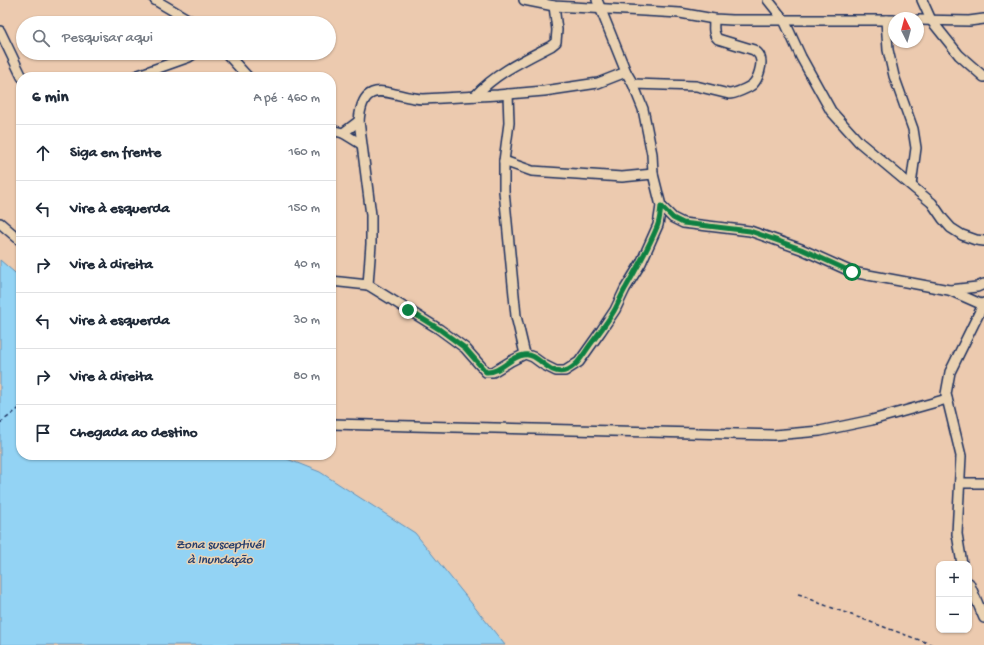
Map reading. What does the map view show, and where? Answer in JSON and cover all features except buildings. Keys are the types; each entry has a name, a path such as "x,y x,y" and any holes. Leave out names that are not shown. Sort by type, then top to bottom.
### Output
{"street":[{"path":"155,0 181,16"},
{"path":"524,0 554,6 599,4 680,13 714,19 888,20"},
{"path":"768,0 784,20 801,57 831,111 859,142 932,202 942,219 952,228 962,235 984,241"},
{"path":"922,0 931,20 959,55 984,76"},
{"path":"336,282 368,285 439,329 465,348 486,372 493,372 525,354 533,357 556,372 565,371 579,362 602,331 641,263 658,225 661,206 653,174 652,154 643,109 633,84 626,72 599,4"},
{"path":"474,96 491,80 556,42 558,30 554,6"},
{"path":"633,84 696,86 734,94 755,83 761,63 761,58 758,53 754,50 718,39 714,33 714,19"},
{"path":"924,20 969,21 984,19"},
{"path":"0,31 20,72"},
{"path":"888,48 894,76 913,129 916,148 911,185"},
{"path":"147,72 181,60"},
{"path":"232,60 243,72"},
{"path":"368,285 371,244 371,215 359,121 360,109 363,100 368,95 374,92 382,91 412,98 474,96 544,91 598,83 626,72"},
{"path":"508,94 509,123 504,161 504,191 516,316 525,354"},
{"path":"343,133 359,121"},
{"path":"336,131 343,133 362,144"},
{"path":"504,161 532,171 622,177 653,174"},
{"path":"661,206 673,218 683,223 750,231 801,249 852,272 949,290 977,287 984,284"},
{"path":"0,223 16,237"},
{"path":"949,290 983,308 950,372 946,394 961,456 957,534 962,561"},
{"path":"336,424 774,435 820,431 872,420 947,399"},
{"path":"960,483 984,483"},
{"path":"972,590 984,618"}],"path":[{"path":"0,423 16,411"},
{"path":"798,594 819,604 933,645"}],"water":[{"name":"Zona susceptivél à Inundação","path":"0,260 16,274 16,460 290,460 320,472 415,533 505,645 0,645"}],"route":[{"path":"408,310 439,329 465,348 486,372 493,372 525,354 533,357 556,372 565,371 579,362 590,345 602,331 615,310 625,289 641,263 658,225 661,206 673,218 683,223 750,231 801,249 852,272"}]}
